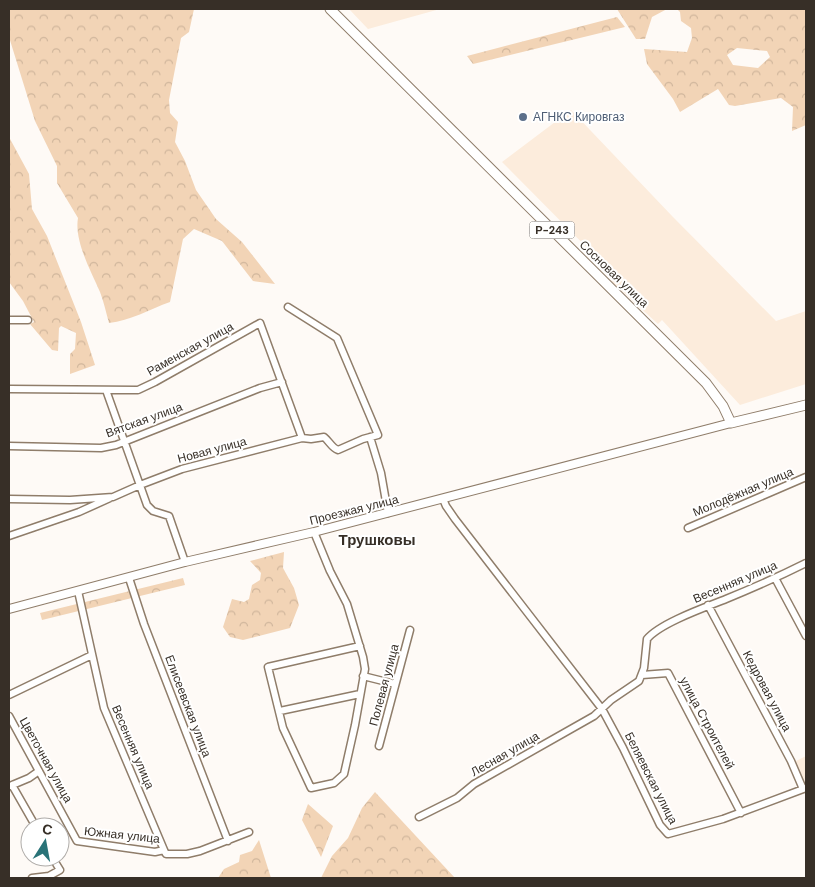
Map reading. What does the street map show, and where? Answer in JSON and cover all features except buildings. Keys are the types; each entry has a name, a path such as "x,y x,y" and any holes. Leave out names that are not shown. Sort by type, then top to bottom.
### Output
{"highway":[{"name":"Сосновая улица","path":"330,9 706,383 723,406 731,423"},
{"path":"731,423 806,405"}],"main road":[{"name":"Проезжая улица","path":"9,610 185,562 314,532 731,423"}],"street":[{"path":"288,307 337,338 378,435 370,437 382,473 388,513"},
{"path":"9,320 28,320"},
{"name":"Раменская улица","path":"9,389 138,390 260,323 282,382"},
{"path":"282,382 302,438"},
{"name":"Вятская улица","path":"9,446 101,448 126,441 260,388 282,382"},
{"path":"106,390 150,509 169,516 185,562"},
{"name":"Новая улица","path":"9,499 70,500 113,497 140,484 182,469 302,438 324,437 338,450 370,437"},
{"name":"Молодёжная улица","path":"688,528 806,477"},
{"path":"9,536 79,512 113,497"},
{"name":"Беляевская улица","path":"443,499 449,512 601,707 660,825 668,834 722,820 805,788"},
{"path":"314,532 330,571 347,604 360,646 365,669 344,774 334,784 312,788 283,728 268,667 360,646"},
{"name":"Весенняя улица","path":"642,675 647,639 656,631 708,605 724,600 806,563"},
{"name":"Елисеевская улица","path":"129,578 144,624 228,841"},
{"path":"774,578 806,636"},
{"name":"Весенняя улица","path":"78,591 104,708 164,850"},
{"name":"Кедровая улица","path":"708,605 805,788"},
{"name":"Полевая улица","path":"379,746 410,630"},
{"path":"9,695 92,655"},
{"name":"улица Строителей","path":"642,675 668,673 741,813"},
{"name":"Лесная улица","path":"419,817 457,798 474,784 594,716 601,707 635,685 642,675"},
{"path":"363,676 395,684"},
{"path":"280,711 360,694"},
{"name":"Цветочная улица","path":"9,716 77,841"},
{"path":"30,817 10,786 29,778 39,771"},
{"name":"Южная улица","path":"77,841 155,852 164,850 166,854 187,854 249,832"},
{"path":"32,878 49,876 60,870 58,867"}],"shaded area":[{"path":"349,9 440,9 368,29"},
{"path":"571,110 776,321 806,311 806,384 740,405 662,320 658,324 611,281 615,276 502,162"},
{"path":"806,756 806,784 796,761"}],"green space":[{"path":"9,9 194,9 189,32 181,38 169,100 170,113 178,122 175,142 185,161 196,190 216,219 242,242 275,284 253,281 222,241 194,229 183,239 170,302 132,317 109,323 101,296 78,236 78,218 57,183 57,166 35,121 9,37"},
{"path":"617,9 667,9 652,17 645,39 636,39"},
{"path":"677,9 806,9 806,125 792,131 793,107 781,98 735,106 729,105 718,89 680,112 673,99 647,64 644,49 687,52 692,38 691,28 681,21 680,12","holes":["737,48 767,51 770,57 758,68 733,65 727,55"]},
{"path":"617,17 625,27 473,64 467,56"},
{"path":"9,137 29,174 32,209 47,236 81,322 95,365 70,374 70,354 75,349 76,333 61,326 59,328 58,351 52,350 30,324 34,322 23,301 9,282"},
{"path":"284,552 283,568 294,588 299,605 290,628 243,640 230,637 223,627 232,599 244,602 249,599 252,585 260,580 261,573 250,561"},
{"path":"183,578 185,585 42,620 40,613"},
{"path":"375,792 455,878 321,878 332,856 348,838 362,808"},
{"path":"308,804 333,826 321,857 302,820"},
{"path":"259,840 271,878 218,878 224,869 239,862 240,855 252,851"}],"place":[{"name":"АГНКС Кировгаз","path":"523,117"}],"district":[{"name":"Трушковы","path":"377,540"}]}
